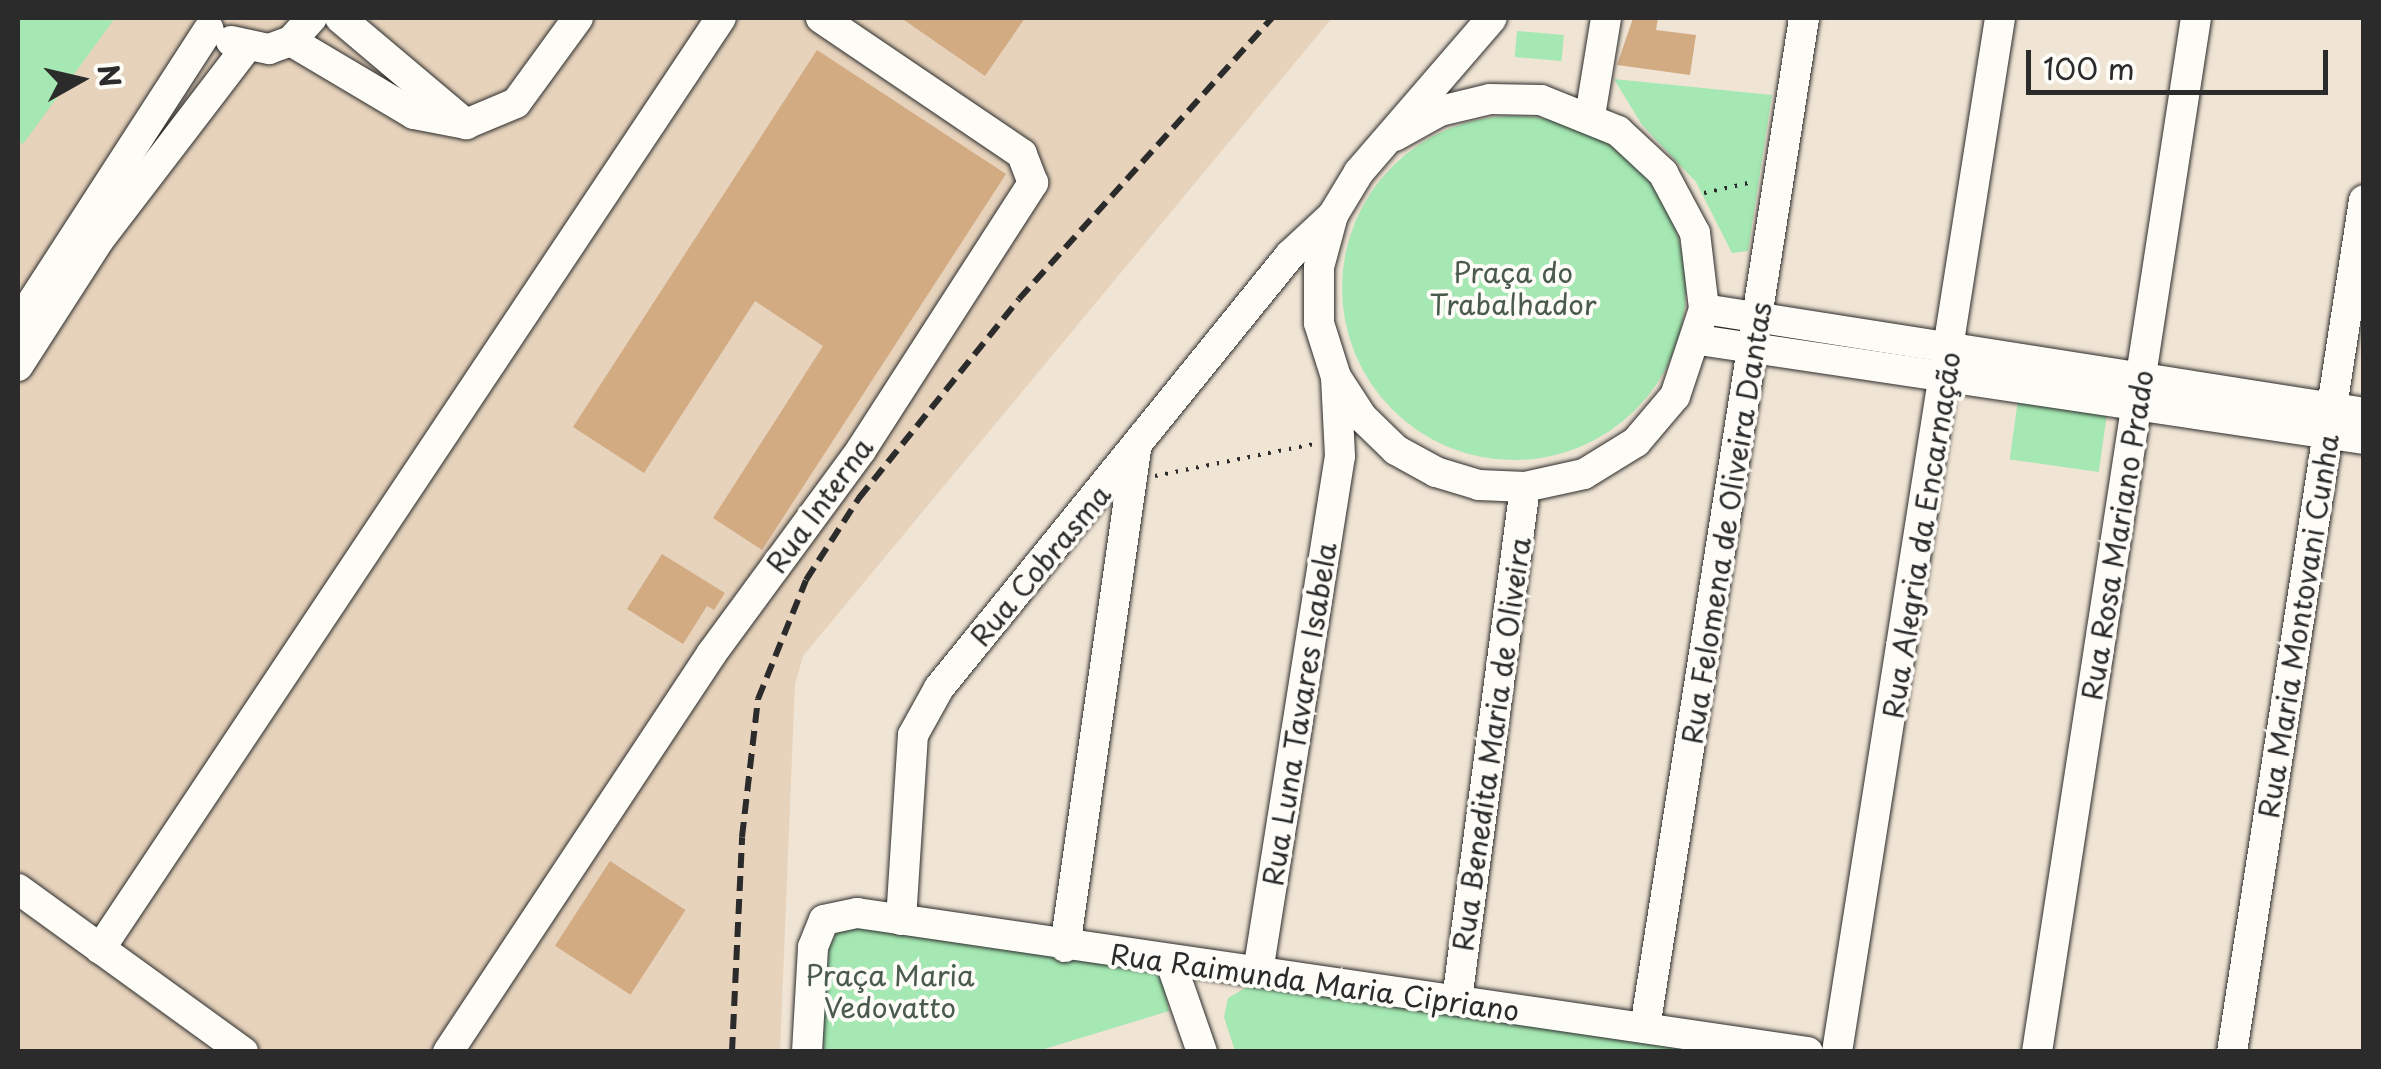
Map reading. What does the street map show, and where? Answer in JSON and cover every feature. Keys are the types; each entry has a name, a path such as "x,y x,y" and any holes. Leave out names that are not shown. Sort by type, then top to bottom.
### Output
{"street":[{"path":"18,366 99,240 245,49 290,40 312,18"},
{"path":"340,18 466,124"},
{"path":"290,40 414,114 466,124 516,103 578,18"},
{"path":"100,950 721,18"},
{"name":"Rua Interna","path":"448,1052 712,653 861,450 1033,183 1022,154 821,18"},
{"path":"1396,450 1362,417 1336,378 1320,323 1319,267 1333,215 1359,172 1395,136 1492,18"},
{"path":"1590,116 1606,18"},
{"name":"Rua Felomena de Oliveira Dantas","path":"1645,1028 1804,18"},
{"name":"Rua Alegria da Encarnação","path":"1837,1052 1949,362 2000,18"},
{"name":"Rua Rosa Mariano Prado","path":"2038,1052 2196,18"},
{"path":"18,324 206,23 245,49"},
{"path":"1339,448 1375,444 1396,450 1436,472 1479,485 1524,487 1584,474 1636,442 1675,396 1698,340 1704,309 1699,252 1680,198 1642,150 1590,116 1541,100 1490,99 1440,111 1395,136"},
{"name":"Rua Maria Montovani Cunha","path":"2232,1052 2364,200"},
{"name":"Rua Cobrasma","path":"901,920 913,735 939,688 1136,450 1290,254 1333,215"},
{"path":"1290,254 1319,267"},
{"path":"1704,309 1949,362"},
{"path":"1698,340 1949,362 2139,390 2330,422 2364,439"},
{"name":"Rua Luna Tavares Isabela","path":"1258,972 1339,448 1336,378"},
{"path":"2330,422 2364,413"},
{"path":"1066,947 1136,450"},
{"name":"Rua Benedita Maria de Oliveira","path":"1457,1000 1524,487"},
{"path":"18,889 243,1052"},
{"name":"Rua Raimunda Maria Cipriano","path":"807,1052 813,947 824,920 857,913 1171,963 1258,972 1808,1052"},
{"path":"1171,963 1202,1052"}],"path":[{"path":"1680,198 1778,179"},
{"path":"1131,480 1339,448"}],"shaded area":[{"path":"18,18 1332,18 803,656 795,684 780,1052 18,1051"}],"green space":[{"path":"18,18 115,18 23,144 18,141"},
{"path":"1517,31 1564,35 1562,61 1515,57"},
{"path":"1614,79 1772,95 1748,251 1732,253 1696,182 1642,125"},
{"name":"Praça do Trabalhador","path":"1497,116 1531,116 1564,123 1595,136 1636,166 1657,192 1673,222 1683,254 1683,322 1673,354 1657,384 1636,410 1595,440 1564,453 1531,460 1497,460 1464,453 1433,440 1405,421 1381,397 1362,369 1349,338 1342,305 1342,271 1349,238 1362,207 1381,179 1405,155 1433,136 1464,123"},
{"path":"2018,400 2107,413 2099,472 2010,459"},
{"name":"Praça Maria Vedovatto","path":"858,925 1150,967 1163,981 1169,1011 1038,1051 822,1052 829,946 838,931"},
{"path":"1252,984 1699,1051 1235,1051 1224,1017 1228,998"}],"building":[{"path":"901,18 1025,18 985,76"},
{"path":"1633,18 1658,18 1656,30 1696,35 1690,75 1617,65"},
{"path":"817,50 1006,174 762,550 713,518 823,346 755,301 644,473 573,427"},
{"path":"662,554 725,593 714,610 707,606 683,644 627,609"},
{"path":"610,861 685,910 630,995 555,946"}],"railway":[{"path":"732,1052 742,837 758,699 806,580 859,498 1019,299 1272,18"}]}
